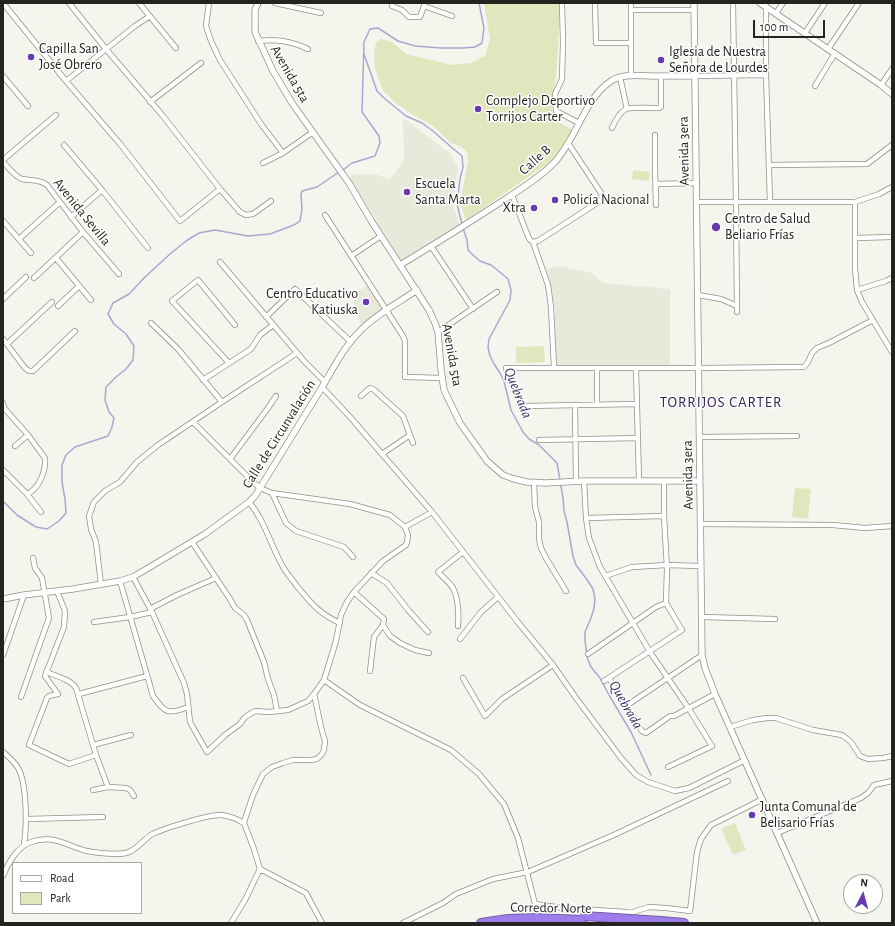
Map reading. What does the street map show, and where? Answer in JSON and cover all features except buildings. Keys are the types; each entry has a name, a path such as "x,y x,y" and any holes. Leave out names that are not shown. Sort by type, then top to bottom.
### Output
{"highway":[{"name":"Corredor Norte","path":"481,923 508,919 536,918 584,918 620,923"},
{"path":"584,918 684,923"}],"street":[{"path":"3,3 66,81 122,145 180,221 220,189"},
{"path":"69,3 240,212 246,215 253,214 271,201"},
{"path":"139,3 176,48"},
{"path":"209,3 206,26 220,60 261,124 283,153"},
{"name":"Avenida 5ta","path":"258,3 255,10 254,24 258,41 273,71 292,103 349,183 429,310 436,323 438,332 444,390 460,423 487,461 503,475 514,479 534,482 700,481"},
{"path":"275,3 321,13"},
{"path":"562,3 562,79 555,94 556,111 579,124"},
{"path":"595,3 596,43 631,43"},
{"path":"631,3 631,76"},
{"name":"Avenida 3era","path":"694,3 702,655 705,668 715,694 817,923"},
{"path":"733,3 737,312"},
{"path":"776,13 783,3"},
{"path":"805,33 825,3"},
{"path":"828,49 860,3"},
{"path":"392,6 402,10 409,17 420,17 425,5 452,16"},
{"path":"763,5 835,53 892,94"},
{"path":"763,5 770,202"},
{"path":"631,10 694,10"},
{"path":"66,81 135,26 150,16"},
{"path":"258,41 282,41 297,44 308,49"},
{"path":"815,86 835,53"},
{"path":"150,102 201,63"},
{"path":"881,85 892,69"},
{"name":"Calle B","path":"400,265 512,195 555,162 568,143 590,104 600,90 611,81 620,77 631,76 766,75"},
{"path":"3,76 28,106"},
{"path":"612,128 617,118 627,109 661,107 661,76"},
{"path":"620,77 627,109"},
{"path":"3,161 56,115"},
{"path":"263,163 283,153 313,132"},
{"path":"655,135 656,205 656,198 656,184 662,184 697,183"},
{"path":"534,242 538,241 600,201 602,198 601,193 568,143"},
{"path":"64,145 148,248"},
{"path":"769,165 867,164 892,145"},
{"name":"Avenida Sevilla","path":"3,161 18,177 43,182 47,185 83,232 119,274"},
{"path":"697,202 855,202 879,194 892,187"},
{"path":"71,217 102,190"},
{"path":"512,195 528,236 530,240 534,242 548,285 551,307 554,367"},
{"path":"19,239 60,202"},
{"path":"855,202 855,268 857,290 862,302 892,352"},
{"path":"325,215 403,336 405,341 405,377 442,378"},
{"path":"3,221 31,253"},
{"path":"34,278 83,232"},
{"path":"351,256 381,236"},
{"path":"855,238 892,237"},
{"path":"431,246 473,309"},
{"path":"56,258 91,300"},
{"path":"220,262 432,512 517,621 554,665 576,698 621,758 636,774 648,782 675,791 689,788 745,760"},
{"path":"3,299 26,277"},
{"path":"229,363 172,302 198,280 234,325"},
{"path":"857,290 891,280"},
{"path":"58,306 79,286"},
{"path":"266,317 295,289 351,342"},
{"name":"Calle de Circunvalación","path":"3,599 120,581 133,577 205,534 249,502 255,496 338,360 351,342 370,322 417,290"},
{"path":"438,332 497,292"},
{"path":"698,295 721,299 737,306"},
{"path":"7,344 52,302"},
{"path":"506,368 804,367 812,353 817,348 873,320"},
{"path":"151,323 178,350 222,402"},
{"path":"203,380 251,349 260,335 274,325"},
{"path":"3,339 25,368 29,371 33,371 75,331"},
{"path":"101,584 96,542 88,516 94,502 105,491 120,482 137,462 158,445 297,353"},
{"path":"597,368 597,405"},
{"path":"636,368 639,481"},
{"path":"360,396 370,388 374,389 403,416 413,443"},
{"path":"230,459 276,396"},
{"path":"523,406 637,404"},
{"path":"575,405 576,482"},
{"path":"3,407 28,435 43,455 45,462 39,483 31,493 27,494"},
{"path":"133,577 151,610 184,683 190,722 207,752 225,735 240,724 245,717 255,711 269,712 288,710 308,701 324,680 336,642 341,615 347,602 354,592 383,561 408,542 408,535 405,527 390,515 350,504 272,493 260,488 193,422"},
{"path":"15,446 28,435"},
{"path":"382,454 410,435"},
{"path":"700,437 797,436"},
{"path":"538,440 638,438"},
{"path":"3,470 27,494 41,512"},
{"path":"584,481 586,518 589,538 600,567 634,622 650,652 689,708 712,746 668,767"},
{"path":"664,481 664,516 667,564 666,602 682,630 607,680 642,731 646,733 670,716 674,716 715,694"},
{"path":"534,482 535,508 539,522 542,548 546,558 566,590"},
{"path":"272,493 286,523 296,531 344,547 353,557"},
{"path":"249,502 256,511 284,568 307,599 313,606 340,623"},
{"path":"405,527 432,512"},
{"path":"586,518 664,516"},
{"path":"701,524 833,524 865,528 892,526"},
{"path":"192,542 230,598 235,608 244,615 247,620 264,662 268,679 274,694 277,711"},
{"path":"458,626 458,601 452,588 438,572 463,552"},
{"path":"21,697 49,618 42,578 35,568 33,558"},
{"path":"605,576 632,567 667,564 701,566"},
{"path":"371,573 387,583 428,632"},
{"path":"94,622 130,617 151,610 177,595 216,578"},
{"path":"120,581 153,696 162,708 169,712 177,712 188,707"},
{"path":"57,591 66,611 64,627 45,677 58,694 47,698 29,745 69,764 96,755"},
{"path":"354,592 384,619 383,625 374,637 370,671"},
{"path":"3,655 24,595"},
{"path":"460,639 480,612 498,597"},
{"path":"588,654 656,607 666,602"},
{"path":"702,617 775,619"},
{"path":"383,625 390,636 400,643 415,650 429,653"},
{"path":"626,706 702,655"},
{"path":"463,678 485,716 502,699 554,665"},
{"path":"46,672 74,684 96,755 108,787"},
{"path":"78,694 147,676"},
{"path":"324,680 360,705 451,750 478,774 504,804 518,838 528,872 535,904 563,908 630,913 649,907 690,911 697,852 701,839 711,825 763,799"},
{"path":"231,923 245,900 260,869 254,848 244,823 253,795 263,774 272,767 293,760 317,759 324,750 325,741 314,694"},
{"path":"730,727 753,720 776,718 813,730 842,735 850,742 860,756 868,759 892,756"},
{"path":"93,745 131,735"},
{"path":"3,752 13,760 19,769 22,782 26,819 24,844"},
{"path":"403,923 444,903 456,894 493,879 528,872 616,834 728,781"},
{"path":"778,833 861,798 868,794 874,785 892,781"},
{"path":"93,790 108,787 128,789 134,796"},
{"path":"3,876 8,863 24,844 39,840 56,840 87,851 121,853 132,851 151,835 162,830 209,816 226,816 244,823"},
{"path":"26,819 103,817"},
{"path":"260,869 306,893 322,923"},
{"path":"614,923 630,915 630,913"}],"shaded area":[{"name":"Escuela Santa Marta","path":"403,118 451,154 458,168 453,206 460,225 401,260 350,179 352,174 375,174 390,179 404,160"},
{"path":"559,266 592,273 603,283 670,289 670,366 556,365 555,311 550,281 546,269"},
{"name":"Centro Educativo Katiuska","path":"368,285 383,310 362,326 354,310 354,294"}],"green space":[{"name":"Complejo Deportivo Torrijos Carter","path":"484,3 560,3 557,67 551,118 573,130 557,157 466,220 460,204 468,161 467,153 462,147 451,143 433,126 397,104 383,91 375,68 374,54 376,42 381,39 392,42 406,54 452,65 471,63 485,56 490,39"},
{"path":"633,170 650,172 649,181 632,179"},
{"path":"544,346 545,362 516,363 516,347"},
{"path":"795,488 811,489 808,519 792,517"},
{"path":"735,823 746,850 733,855 721,828"}],"waterway":[{"path":"343,170 352,163 375,156 380,143 379,136 362,112 364,42 370,29 378,28 398,41 415,46 441,48 475,47 482,43 484,28 479,3"},
{"name":"Quebrada","path":"364,54 377,91 406,116 422,123 462,156 463,167 457,204 462,224"},
{"path":"3,501 17,515 36,527 47,529 59,521 66,513 62,482 62,465 66,455 75,447 108,436 114,418 109,412 105,400 106,387 126,369 133,360 134,346 126,334 114,324 108,314 113,303 129,294 170,254 199,233 215,230 248,236 270,234 294,225 300,221 302,191 317,187 339,172"},
{"name":"Quebrada","path":"463,228 467,240 468,250 480,261 491,265 508,279 511,290 510,300 489,339 488,347 490,356 504,381 511,410 523,432 557,463 564,511 573,556 576,565 593,589 595,599 591,618 585,632 587,657 591,667 600,678 631,732 651,775"}],"place":[{"name":"Capilla San José Obrero","path":"31,57"},
{"name":"Iglesia de Nuestra Señora de Lourdes","path":"661,60"},
{"name":"Complejo Deportivo Torrijos Carter","path":"478,109"},
{"name":"Escuela Santa Marta","path":"407,192"},
{"name":"Policía Nacional","path":"555,200"},
{"name":"Xtra","path":"534,208"},
{"name":"Centro de Salud Beliario Frías","path":"716,227"},
{"name":"Centro Educativo Katiuska","path":"366,302"},
{"name":"Junta Comunal de Belisario Frías","path":"752,815"}],"district":[{"name":"TORRIJOS CARTER","path":"721,402"}]}
